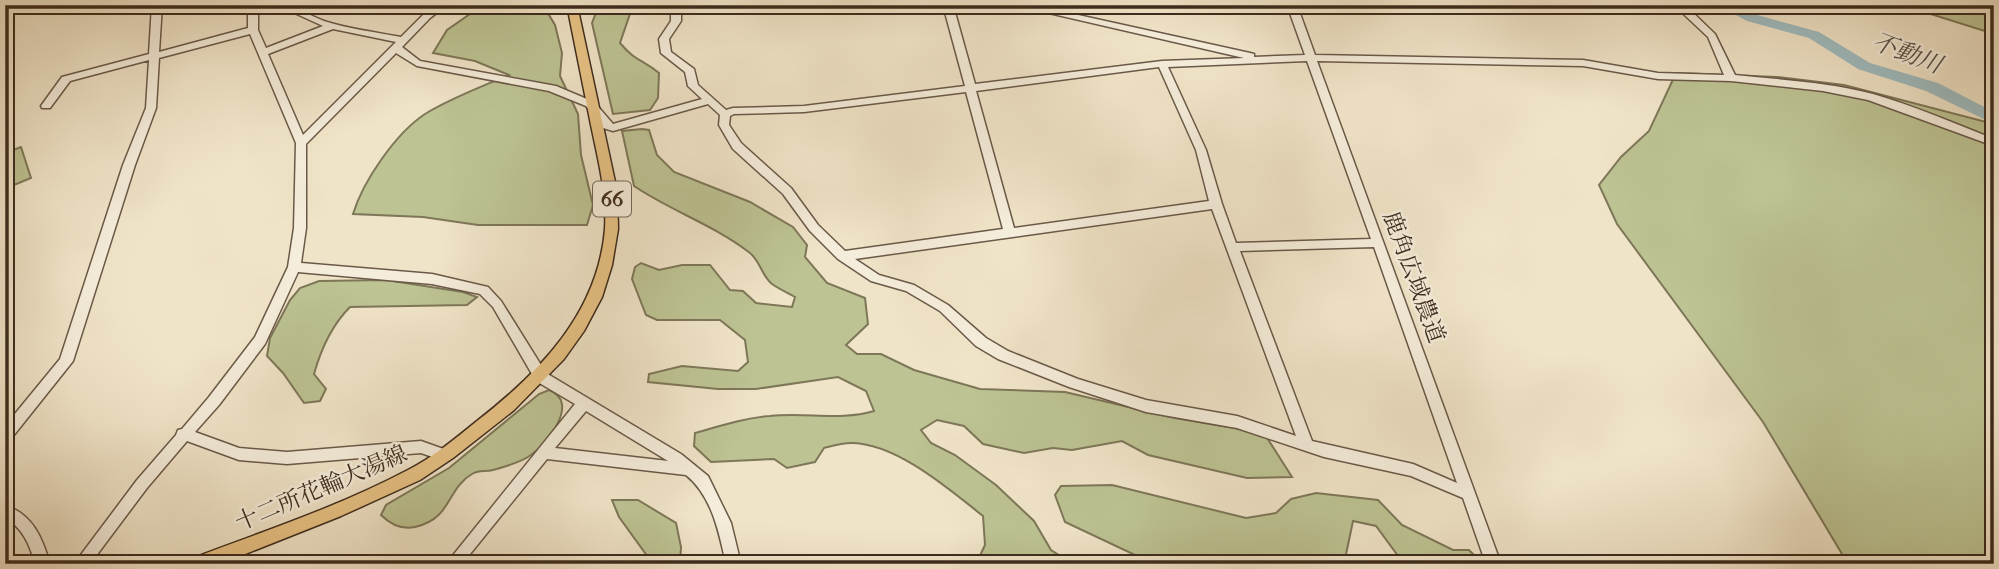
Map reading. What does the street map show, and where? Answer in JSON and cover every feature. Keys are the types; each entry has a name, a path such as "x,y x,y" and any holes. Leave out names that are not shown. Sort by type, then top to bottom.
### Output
{"main road":[{"name":"十二所花輪大湯線","path":"198,564 372,495 417,473 444,455 541,377 588,315 600,286 612,243 611,191 572,5"}],"street":[{"path":"5,436 66,362 130,164 151,108 157,5"},
{"path":"81,564 183,434 214,401 260,340 294,267 300,228 301,143 253,30 253,11 259,5"},
{"path":"282,5 332,26 399,43 417,62 552,88 593,107 607,126 612,128 708,101"},
{"path":"301,143 399,43 442,5"},
{"path":"676,5 676,21 664,39 666,53 690,71 693,86 724,114"},
{"path":"948,5 1010,233"},
{"path":"1019,5 1271,61"},
{"name":"鹿角広域農道","path":"1292,5 1494,564"},
{"path":"1679,5 1712,36 1731,78"},
{"path":"262,52 332,26"},
{"path":"46,106 65,79 253,30"},
{"path":"724,114 733,111 804,109 1162,64 1311,58 1583,63 1646,75 1731,78 1823,88 1870,97 1994,143"},
{"path":"1162,64 1201,150 1216,204 1306,443"},
{"path":"724,114 724,125 737,146 787,191 814,228 842,256 875,278 910,288 944,309 981,342 1003,355 1074,383 1146,406 1237,422 1324,451 1413,470 1469,494"},
{"path":"842,256 1216,204"},
{"path":"1233,247 1377,243"},
{"path":"294,267 432,279 484,290 497,304 541,377 704,480 724,523 734,564"},
{"path":"453,564 583,404"},
{"path":"183,434 239,454 275,457 338,455 421,447 444,455"},
{"path":"544,453 690,469"},
{"path":"5,512 25,523 37,543 43,564"}],"green space":[{"path":"483,5 543,5 555,25 562,53 560,76 578,114 581,155 593,205 587,225 478,225 423,217 353,214 364,187 382,159 414,122 445,103 509,75 475,61 433,53 447,30"},
{"path":"599,5 633,5 620,43 659,73 658,98 650,110 613,114 592,23"},
{"path":"1902,5 1994,5 1994,34"},
{"path":"1676,73 1777,77 1844,85 1994,124 1994,564 1848,564 1763,422 1617,224 1599,185 1621,157 1649,131"},
{"path":"649,130 657,155 674,172 750,202 793,227 807,245 805,257 827,283 865,298 868,324 846,345 857,354 881,354 914,370 980,389 1065,392 1175,418 1264,433 1292,477 1247,478 1148,455 1122,441 1072,450 1053,448 1024,453 983,444 964,426 937,420 921,430 931,443 955,455 996,485 1034,521 1051,550 1073,564 976,564 985,545 983,516 921,469 886,451 868,445 841,444 824,448 815,462 787,468 774,459 711,462 694,446 695,433 761,417 836,416 874,411 866,391 838,377 756,389 718,389 648,382 649,374 682,366 738,371 748,362 745,340 720,320 657,320 646,315 632,279 635,267 641,263 659,270 682,265 710,265 730,290 743,291 756,303 792,307 795,297 772,284 753,256 736,243 634,186 622,131"},
{"path":"21,147 31,178 9,187 5,236 5,153"},
{"path":"386,280 463,292 477,297 467,305 350,307 328,338 314,374 326,389 320,401 304,403 267,356 270,338 290,300 300,288 319,281"},
{"path":"549,390 558,396 562,404 558,424 544,443 528,457 502,468 472,474 457,487 443,510 427,523 410,528 400,527 381,515 386,505 449,468 539,394"},
{"path":"1112,485 1246,518 1276,513 1291,499 1316,493 1378,500 1402,525 1453,550 1469,550 1483,564 1404,564 1376,526 1353,521 1344,564 1154,564 1065,522 1055,495 1061,486"},
{"path":"612,500 638,500 676,523 681,547 680,564 653,564 619,517"}],"waterway":[{"name":"不動川","path":"1724,5 1752,18 1814,35 1864,66 1932,87 1994,119"}]}
